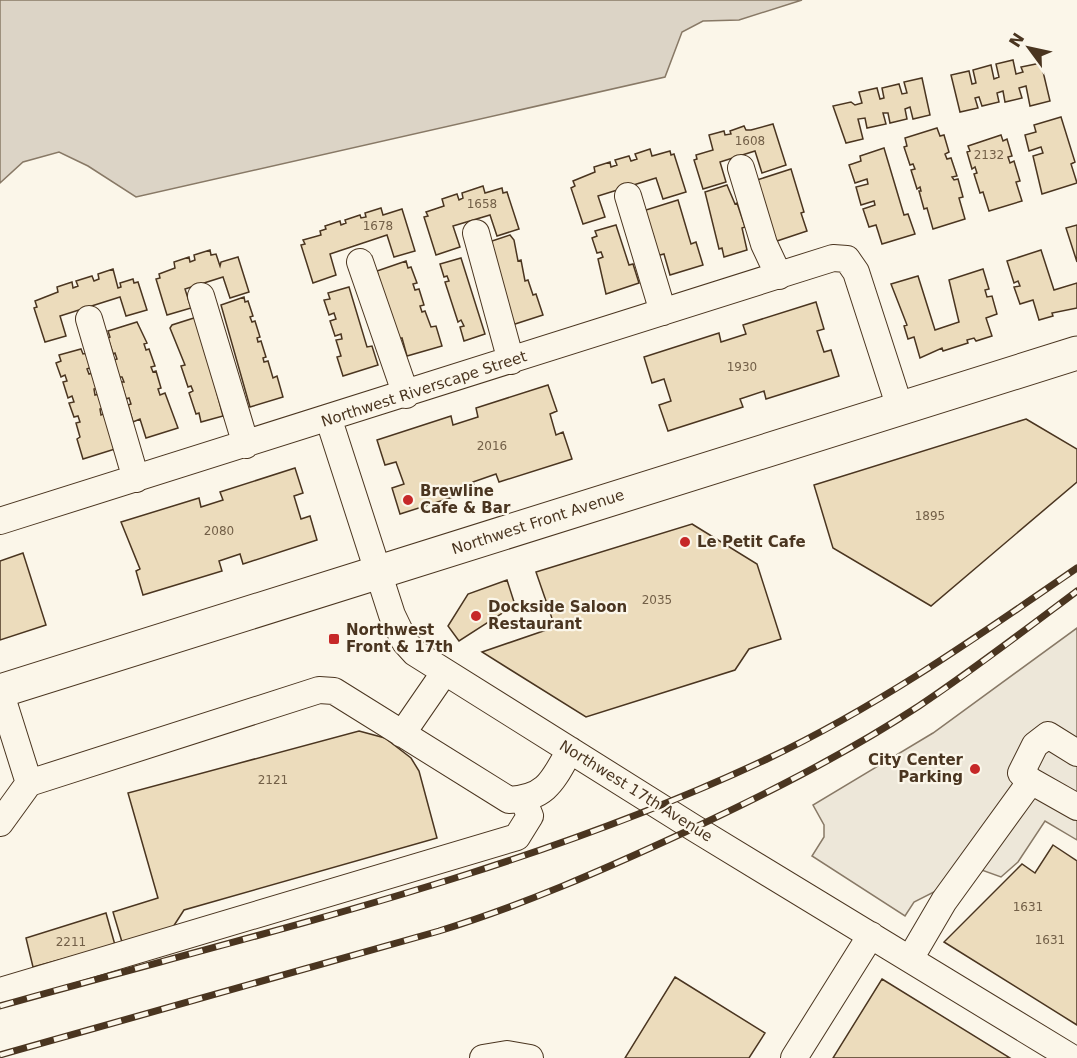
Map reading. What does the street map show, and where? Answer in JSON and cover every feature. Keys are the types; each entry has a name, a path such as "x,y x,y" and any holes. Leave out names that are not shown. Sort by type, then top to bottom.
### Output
{"main road":[{"name":"Northwest Front Avenue","path":"0,691 1077,353"}],"street":[{"path":"741,168 764,244 778,276"},
{"path":"628,196 663,312"},
{"path":"476,233 512,361"},
{"name":"Northwest Riverscape Street","path":"0,521 246,446 833,258 847,259 856,272 900,408"},
{"path":"360,262 406,395"},
{"path":"201,296 246,446"},
{"path":"89,320 136,479"},
{"name":"Northwest 17th Avenue","path":"328,420 378,573 405,642 422,658 1072,1058"},
{"path":"402,734 444,673"},
{"path":"0,823 29,783 319,690 334,692 509,800 523,800 543,792 552,783 570,750"},
{"path":"0,691 29,783"},
{"path":"910,959 944,901 1026,777 1026,759 1035,745 1048,735 1077,753"},
{"path":"1026,777 1077,807"},
{"path":"0,991 517,837 530,816 523,800"},
{"path":"794,1058 871,935"},
{"path":"486,1057 507,1054 530,1058"}],"shaded area":[{"path":"0,0 802,0 739,20 703,21 682,32 665,77 136,197 88,166 59,152 23,162 0,183"},
{"name":"City Center Parking","path":"1077,628 1077,840 1045,821 1018,862 1001,877 979,869 914,902 905,916 812,856 824,837 824,825 813,805 933,733"}],"building":[{"path":"1013,60 1016,74 1023,72 1021,67 1041,63 1050,101 1030,106 1026,86 1019,88 1022,98 1005,102 1003,91 997,93 999,102 982,106 979,97 975,98 978,108 960,112 951,75 969,71 972,84 976,83 973,70 991,65 994,79 999,77 996,64"},
{"path":"922,78 930,115 913,119 910,107 905,109 907,119 890,123 888,113 883,113 886,124 867,128 865,118 858,119 863,139 846,143 833,106 851,102 855,105 862,103 859,92 877,88 880,99 884,98 882,88 899,84 902,94 907,93 904,82"},
{"path":"1061,117 1075,162 1071,164 1077,183 1042,194 1033,156 1043,153 1041,147 1029,151 1025,135 1036,132 1034,125"},
{"path":"773,124 786,165 762,173 755,151 720,162 726,182 703,189 694,160 697,159 696,155 713,150 709,135 724,131 725,135 731,134 730,131 744,126 746,130 751,130"},
{"path":"937,128 940,136 944,135 949,152 945,154 947,159 951,158 957,176 952,177 954,180 958,179 963,197 959,198 965,219 933,229 927,208 924,209 920,187 917,189 911,170 915,169 913,164 910,165 904,147 907,146 905,138"},
{"path":"1001,135 1003,141 1007,139 1012,156 1008,157 1010,163 1014,161 1020,181 1016,182 1022,201 989,211 983,192 980,193 974,174 977,173 975,167 972,169 967,152 970,151 968,146"},
{"path":"884,148 904,215 908,214 915,234 882,244 876,225 869,227 863,209 875,205 874,201 861,205 856,187 868,184 867,179 855,183 849,165 861,161 860,156"},
{"path":"650,149 652,156 670,151 671,155 674,154 686,192 663,199 656,178 598,196 605,217 583,224 571,188 575,186 573,181 595,172 594,167 610,162 611,167 617,165 615,160 629,156 631,161 637,159 635,154"},
{"path":"791,169 804,212 801,213 807,231 774,242 757,180"},
{"path":"727,185 735,204 737,203 745,227 742,228 747,250 724,257 722,248 719,249 705,192"},
{"path":"483,186 485,193 502,188 503,193 507,192 519,229 497,236 490,215 453,226 460,247 436,255 424,217 428,216 426,212 444,206 442,199 457,194 459,200 463,198 462,193"},
{"path":"678,200 691,244 696,242 703,265 670,275 664,254 656,256 651,240 654,239 653,234 649,235 646,210"},
{"path":"381,208 383,215 402,209 415,251 394,257 387,235 330,254 336,275 313,283 301,245 305,244 303,240 321,235 320,231 326,229 325,226 340,221 341,225 346,223 345,220 360,215 361,218 366,217 365,213"},
{"path":"616,225 629,265 633,264 639,283 606,294 598,259 603,257 601,252 597,253 592,238 597,236 595,231"},
{"path":"1077,225 1077,262 1066,228"},
{"path":"510,235 514,240 518,261 521,260 525,281 528,280 533,295 536,294 543,315 512,325 505,304 508,303 489,242"},
{"path":"210,250 211,255 216,254 220,266 221,262 238,257 249,292 230,298 223,277 185,289 191,308 167,315 156,279 160,278 159,274 175,268 174,262 189,257 190,262 195,260 194,255"},
{"path":"1041,250 1054,290 1077,283 1077,308 1052,313 1053,316 1039,320 1033,300 1020,304 1014,287 1020,286 1018,281 1014,283 1007,261"},
{"path":"461,258 485,334 464,341 460,327 464,326 461,320 458,322 445,282 449,281 447,276 444,277 440,264"},
{"path":"406,261 417,283 413,284 415,290 419,289 424,305 420,306 422,312 425,311 431,327 436,326 442,346 407,356 402,338 395,340 377,271"},
{"path":"113,269 118,288 121,287 120,283 133,279 134,283 138,282 147,310 126,316 120,297 60,316 66,336 45,342 34,308 37,307 35,301 58,292 57,287 72,282 73,288 78,286 76,281 92,276 94,281 99,279 98,274"},
{"path":"983,269 989,289 985,290 987,297 992,296 997,314 986,318 992,336 976,341 974,338 967,340 968,343 943,351 942,348 920,358 914,337 908,339 904,326 907,325 891,284 918,276 935,330 959,322 949,280"},
{"path":"349,287 367,347 372,346 378,365 343,376 337,357 341,356 336,340 342,339 341,334 335,336 330,321 336,319 334,313 329,315 324,300 330,299 328,293"},
{"path":"244,297 245,302 248,301 253,316 250,317 252,322 255,321 260,337 257,338 258,342 261,341 266,357 263,358 264,362 268,361 273,378 277,376 283,397 250,407 221,305"},
{"path":"816,302 824,329 817,331 824,352 831,350 839,376 766,399 764,391 740,399 743,407 668,431 659,405 671,401 664,379 652,383 644,357 719,333 721,342 746,334 743,325"},
{"path":"197,317 223,416 201,422 189,393 193,391 191,386 188,387 181,366 185,365 170,328 172,325"},
{"path":"137,322 147,343 144,344 146,350 149,349 155,366 151,367 153,372 156,371 161,388 158,389 160,395 165,393 178,428 146,438 140,419 133,422 128,405 131,404 129,398 126,399 121,382 124,382 122,377 119,377 114,360 117,359 108,338 110,337 108,331"},
{"path":"81,349 83,354 88,353 92,367 87,369 89,374 93,373 98,388 94,389 95,395 99,394 104,408 100,409 101,415 106,413 115,449 83,459 77,439 80,437 76,423 80,422 78,416 74,417 69,403 74,402 72,396 68,398 63,382 67,381 65,375 61,377 56,363 61,361 59,355"},
{"path":"548,385 557,411 550,414 556,435 563,432 572,459 499,482 496,474 473,482 475,490 400,514 392,488 404,484 396,462 385,465 377,440 451,416 453,425 478,417 476,408"},
{"path":"1026,419 1077,449 1077,482 931,606 833,548 814,485"},
{"path":"295,468 303,493 294,496 301,519 310,516 317,540 243,564 240,554 219,561 222,571 143,595 136,571 140,569 121,522 199,498 201,507 223,500 220,492"},
{"path":"692,524 757,564 781,639 749,649 735,670 586,717 482,652 555,627 536,572"},
{"path":"23,553 46,625 0,640 0,561"},
{"name":"Dockside Saloon Restaurant","path":"507,580 515,605 459,641 448,626 468,594"},
{"path":"359,731 385,738 411,758 419,771 437,838 184,910 173,927 122,942 113,912 158,898 128,793"},
{"path":"1053,845 1077,861 1077,1025 944,942 1022,864 1035,873"},
{"path":"106,913 115,945 33,967 26,938"},
{"path":"675,977 765,1033 749,1058 625,1058"},
{"path":"882,979 1010,1058 833,1058"}],"railway":[{"path":"0,1006 389,898 580,836 675,800 767,759 848,717 926,670 1077,568"},
{"path":"0,1055 439,931 501,910 593,873 744,804 862,741 939,692 1077,591"}],"place":[{"name":"Brewline Cafe & Bar","path":"408,500"},
{"name":"Le Petit Cafe","path":"685,542"},
{"name":"Dockside Saloon Restaurant","path":"476,616"},
{"name":"Northwest Front & 17th","path":"334,639"},
{"name":"City Center Parking","path":"975,769"}]}
